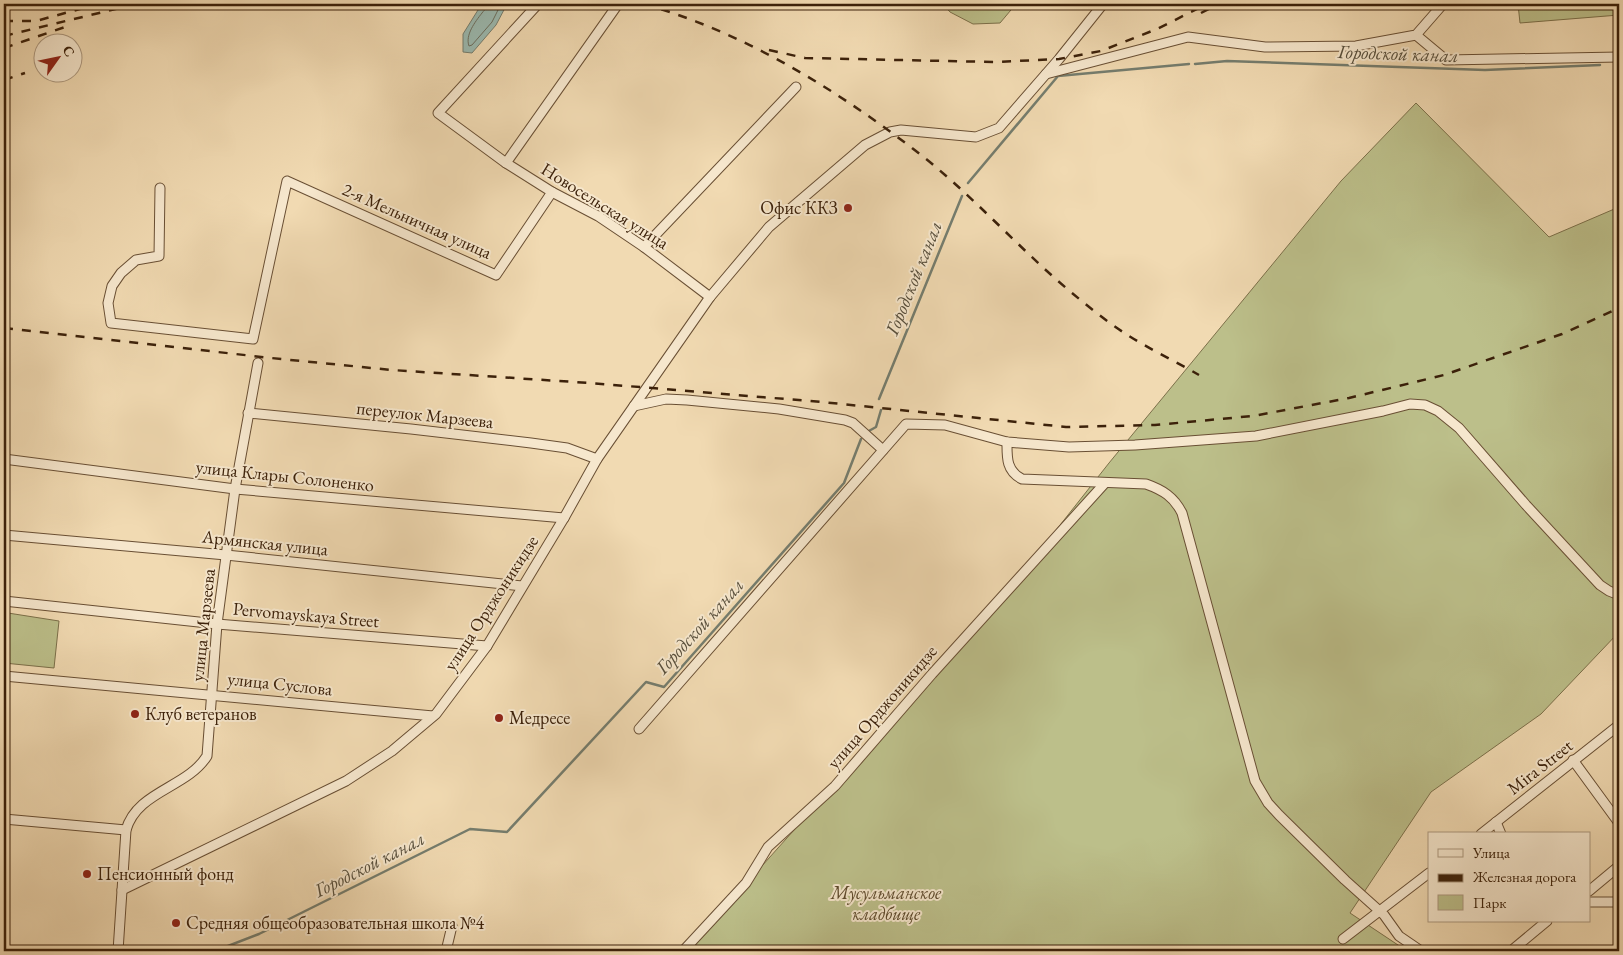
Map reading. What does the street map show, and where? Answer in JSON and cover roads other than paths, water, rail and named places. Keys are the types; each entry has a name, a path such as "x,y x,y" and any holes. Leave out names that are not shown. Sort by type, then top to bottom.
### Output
{"street":[{"name":"Новосельская улица","path":"538,4 438,113 506,162 552,192 598,216 644,247 710,297"},
{"name":"улица Орджоникидзе","path":"122,890 346,781 392,751 433,716 487,646 597,459 710,297 769,227 865,145 890,132 901,130 976,138 999,128 1103,4"},
{"path":"1046,74 1188,37 1265,47 1356,46 1416,35 1443,4"},
{"path":"506,162 616,6"},
{"path":"1416,35 1446,60 1619,57"},
{"path":"644,247 796,87"},
{"name":"2-я Мельничная улица","path":"160,188 159,256 136,260 116,280 112,286 108,303 111,323 253,339 287,181 496,275 552,192"},
{"name":"улица Марзеева","path":"127,827 133,815 145,802 198,769 207,756 218,624 226,556 235,489 258,364"},
{"path":"634,406 666,399 687,400 778,409 845,420 852,423 883,450"},
{"path":"639,729 906,424 945,425 1007,442 1069,447 1136,445 1256,436 1410,404 1424,404 1438,411 1459,428 1526,506 1600,584 1609,591 1619,595"},
{"name":"переулок Марзеева","path":"248,413 411,428 531,443 567,448 597,459"},
{"path":"1007,442 1006,459 1010,468 1022,479 1146,484 1160,489 1177,504 1182,513 1258,787 1268,803 1279,815 1345,880 1380,911 1399,936 1421,951"},
{"name":"улица Клары Солоненко","path":"4,459 235,489 564,518"},
{"name":"улица Орджоникидзе","path":"683,951 746,883 768,847 834,786 932,674 1105,483"},
{"name":"Армянская улица","path":"4,535 522,586"},
{"name":"Pervomayskaya Street","path":"4,601 218,624 487,646"},
{"name":"улица Суслова","path":"4,676 433,716"},
{"name":"Mira Street","path":"1484,832 1619,725"},
{"path":"1573,760 1619,823"},
{"path":"4,819 127,827 118,951"},
{"path":"1496,822 1500,832"},
{"path":"1590,890 1619,866"},
{"path":"1343,939 1428,874"},
{"path":"1590,902 1619,902"},
{"path":"1511,951 1546,922"},
{"path":"446,951 452,926"}],"water":[{"path":"485,4 505,4 506,6 496,25 472,53 463,52 463,34 478,10"}],"waterway":[{"name":"Городской канал","path":"1195,64 1227,61 1485,70 1600,65"},
{"name":"Городской канал","path":"968,183 1058,76 1189,64"},
{"name":"Городской канал","path":"879,399 962,196"},
{"name":"Городской канал","path":"867,432 876,427 881,410"},
{"name":"Городской канал","path":"215,951 259,934 470,829 507,832 646,682 664,687 844,483 861,439"}],"railway":[{"path":"4,10 33,4"},
{"path":"4,21 36,21 98,4"},
{"path":"4,36 136,4"},
{"path":"644,4 716,30 751,46 784,63 850,103 912,148 953,182 1032,257 1098,314 1135,339 1199,375"},
{"path":"769,50 805,58 994,62 1059,59 1101,51 1157,29 1207,4"},
{"path":"1201,13 1218,4"},
{"path":"4,48 65,27"},
{"path":"4,80 25,73"},
{"path":"4,328 392,370 590,383 822,402 1066,427 1155,425 1253,416 1349,398 1444,375 1562,334 1619,308"}],"place":[{"name":"Офис ККЗ","path":"848,208"},
{"name":"Клуб ветеранов","path":"135,714"},
{"name":"Медресе","path":"499,718"},
{"name":"Пенсионный фонд","path":"87,874"},
{"name":"Средняя общеобразовательная школа №4","path":"176,923"}],"park label":[{"name":"Мусульманское кладбище","path":"886,903"}]}
